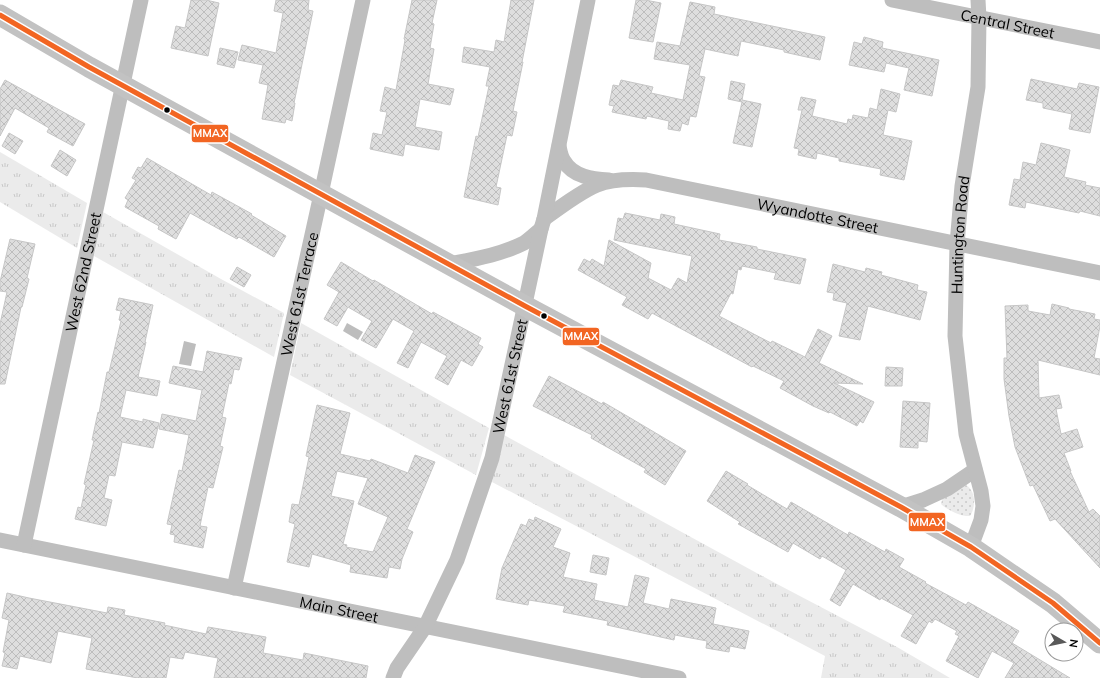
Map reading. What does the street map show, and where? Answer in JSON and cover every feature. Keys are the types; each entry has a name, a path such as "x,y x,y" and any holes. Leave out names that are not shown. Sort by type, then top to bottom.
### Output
{"main road":[{"path":"0,15 123,86 525,306 901,507 971,547 1053,603 1100,643"}],"street":[{"name":"West 62nd Street","path":"24,545 141,0"},
{"name":"West 61st Terrace","path":"234,588 363,0"},
{"name":"West 61st Street","path":"393,678 397,668 425,627 457,560 492,458 543,224 588,0"},
{"name":"Central Street","path":"892,0 1100,42"},
{"name":"Huntington Road","path":"971,547 981,520 981,491 966,434 955,336 957,244 962,186 978,87 978,0"},
{"path":"559,146 563,161 571,170 584,177 616,180"},
{"name":"Wyandotte Street","path":"449,264 489,256 525,242 570,200 596,185 616,180 630,179 646,180 1100,273"},
{"path":"901,507 923,500 947,489 975,470"},
{"name":"Main Street","path":"0,540 679,678"}],"green space":[{"path":"0,152 87,203 77,248 0,202"},
{"path":"103,212 284,313 274,357 94,256"},
{"path":"301,323 489,428 476,475 290,375"},
{"path":"504,435 777,584 897,647 950,678 821,678 825,656 492,482"},
{"path":"966,485 972,491 974,499 970,516 955,513 941,504 943,498"}],"shaded area":[{"path":"347,323 363,332 358,340 343,331"},
{"path":"184,341 196,344 191,366 179,364"}],"building":[{"path":"191,0 206,0 219,3 208,56 171,48 176,26 185,28"},
{"path":"276,0 309,0 308,10 313,11 294,103 292,121 286,119 285,123 262,119 268,85 259,83 263,65 238,60 242,45 276,53 283,13 274,11"},
{"path":"412,0 437,0 432,23 434,24 430,48 434,49 428,84 454,89 450,105 420,99 415,127 442,132 439,150 405,144 403,156 370,149 373,133 382,135 387,112 380,111 385,87 396,90"},
{"path":"511,0 534,0 513,111 517,112 512,136 507,135 496,187 501,188 498,205 464,197 476,136 478,137 489,86 486,86 490,67 462,62 464,47 494,52 496,40 504,42"},
{"path":"636,0 661,3 653,42 629,38"},
{"path":"690,2 715,7 714,14 825,37 820,60 784,52 784,50 741,41 738,56 705,49 699,76 705,77 696,117 690,116 688,125 682,123 680,131 668,129 669,121 647,116 646,119 612,112 614,106 609,105 613,85 619,86 621,80 653,87 651,93 683,100 690,65 654,59 657,42 680,46"},
{"path":"864,37 883,42 882,48 939,60 932,96 904,90 909,68 886,63 884,72 849,65 854,42 862,44"},
{"path":"220,48 238,52 234,68 217,64"},
{"path":"1031,79 1077,89 1079,83 1099,87 1090,133 1069,129 1072,114 1043,108 1043,103 1026,100"},
{"path":"5,80 85,124 73,146 47,132 49,128 15,108 0,136 0,89"},
{"path":"731,81 745,84 742,100 761,104 752,147 733,143 742,102 728,99"},
{"path":"881,89 900,94 896,112 888,110 883,135 912,141 904,180 880,175 881,169 839,161 839,158 817,153 816,159 798,155 799,149 794,148 802,110 798,110 801,97 816,100 812,116 847,124 848,119 852,120 853,115 868,118 870,108 877,110"},
{"path":"9,133 23,141 15,154 2,146"},
{"path":"1041,143 1070,150 1064,177 1086,182 1085,185 1100,188 1100,216 1026,202 1025,208 1009,205 1014,179 1020,180 1023,162 1036,165"},
{"path":"60,150 76,160 67,176 51,166"},
{"path":"147,158 211,195 212,192 252,214 251,215 286,236 274,257 239,237 237,239 190,213 176,239 158,229 159,226 125,207 128,200 125,198 136,180 132,178 138,167 141,168"},
{"path":"625,213 660,220 661,214 675,217 674,224 720,234 719,240 757,247 757,249 806,259 800,284 774,279 776,273 742,266 741,270 738,269 733,294 731,293 719,316 771,343 772,341 805,357 818,329 832,336 819,363 863,384 834,383 874,402 863,423 860,421 857,426 830,412 829,413 813,406 780,388 784,381 753,366 752,367 652,313 648,319 622,305 627,297 578,270 584,259 590,262 592,259 604,266 609,240 651,263 648,278 671,290 678,278 687,283 692,256 614,240 618,218 623,219"},
{"path":"10,239 35,244 27,278 29,279 21,307 5,384 0,384 0,324 7,292 0,291 0,282"},
{"path":"341,262 432,314 433,312 481,338 478,344 483,347 472,366 461,360 448,385 435,378 447,356 421,342 408,368 397,363 414,331 393,319 376,348 361,340 372,321 348,307 337,326 324,319 339,292 327,285"},
{"path":"833,264 865,272 866,268 882,272 881,275 918,285 917,290 927,292 920,320 868,306 860,340 839,336 847,303 833,300 834,293 827,292"},
{"path":"237,267 251,275 244,287 230,279"},
{"path":"119,298 153,305 138,377 160,381 157,396 126,390 120,417 143,422 143,419 159,423 153,448 122,442 115,476 109,475 104,498 112,500 106,526 75,519 78,507 81,508 86,485 84,484 94,440 92,440 107,372 109,372 121,321 119,320 121,311 116,310"},
{"path":"1052,304 1095,314 1094,319 1100,320 1094,358 1100,359 1100,375 1038,360 1039,398 1059,395 1062,408 1056,409 1061,434 1077,429 1083,447 1064,453 1070,471 1089,512 1093,509 1100,516 1100,568 1055,519 1050,521 1033,485 1030,486 1015,447 1009,416 1004,379 1004,358 1007,358 1005,306 1028,305 1028,311 1050,315"},
{"path":"207,351 242,358 239,370 234,369 231,384 229,383 222,417 226,418 220,446 223,447 213,488 208,487 200,526 207,527 203,548 174,542 175,535 170,534 172,525 167,524 179,470 182,471 189,435 159,429 162,414 196,421 202,390 169,383 173,366 203,372"},
{"path":"886,367 903,368 902,386 885,386"},
{"path":"549,376 602,404 603,402 686,451 665,485 644,472 646,469 591,438 592,435 533,406"},
{"path":"903,401 930,403 927,442 918,441 918,448 900,447"},
{"path":"317,405 350,413 340,454 370,461 371,459 408,473 415,455 435,462 407,529 413,532 402,559 400,569 389,567 387,578 350,572 351,565 312,554 309,567 287,562 295,524 289,522 292,504 299,505 309,457 306,456","holes":["337,471 368,478 358,504 388,517 373,552 346,547 347,545 343,544 354,501 331,496"]},
{"path":"726,471 787,509 791,502 848,535 849,532 885,552 886,549 904,559 899,567 966,605 968,602 1019,631 1012,643 1070,678 1005,678 1014,663 992,651 978,678 946,661 959,636 955,634 957,631 935,619 932,623 929,621 916,644 901,636 913,615 881,598 880,600 853,584 840,606 830,600 846,570 822,556 820,559 793,543 788,552 738,524 740,522 707,501"},
{"path":"535,517 561,529 553,547 570,553 563,577 597,584 594,600 628,607 635,575 649,578 643,603 669,609 671,599 716,608 713,624 749,631 745,649 730,646 729,652 706,648 707,641 675,635 674,640 607,625 608,621 563,612 565,606 529,600 528,605 496,599 502,568 521,524 526,526 529,519 534,521"},
{"path":"593,555 609,558 606,575 590,572"},
{"path":"7,593 107,613 108,607 125,610 124,615 165,623 164,625 206,634 208,627 266,637 263,653 303,660 304,653 368,666 366,678 214,678 218,658 185,652 183,659 170,657 166,678 138,678 86,669 92,638 58,631 51,663 20,656 17,669 2,666 9,620 2,618"}],"transit line":[{"name":"MMAX","path":"0,15 89,67 525,306 901,507 971,547 1053,603 1100,643"}]}
